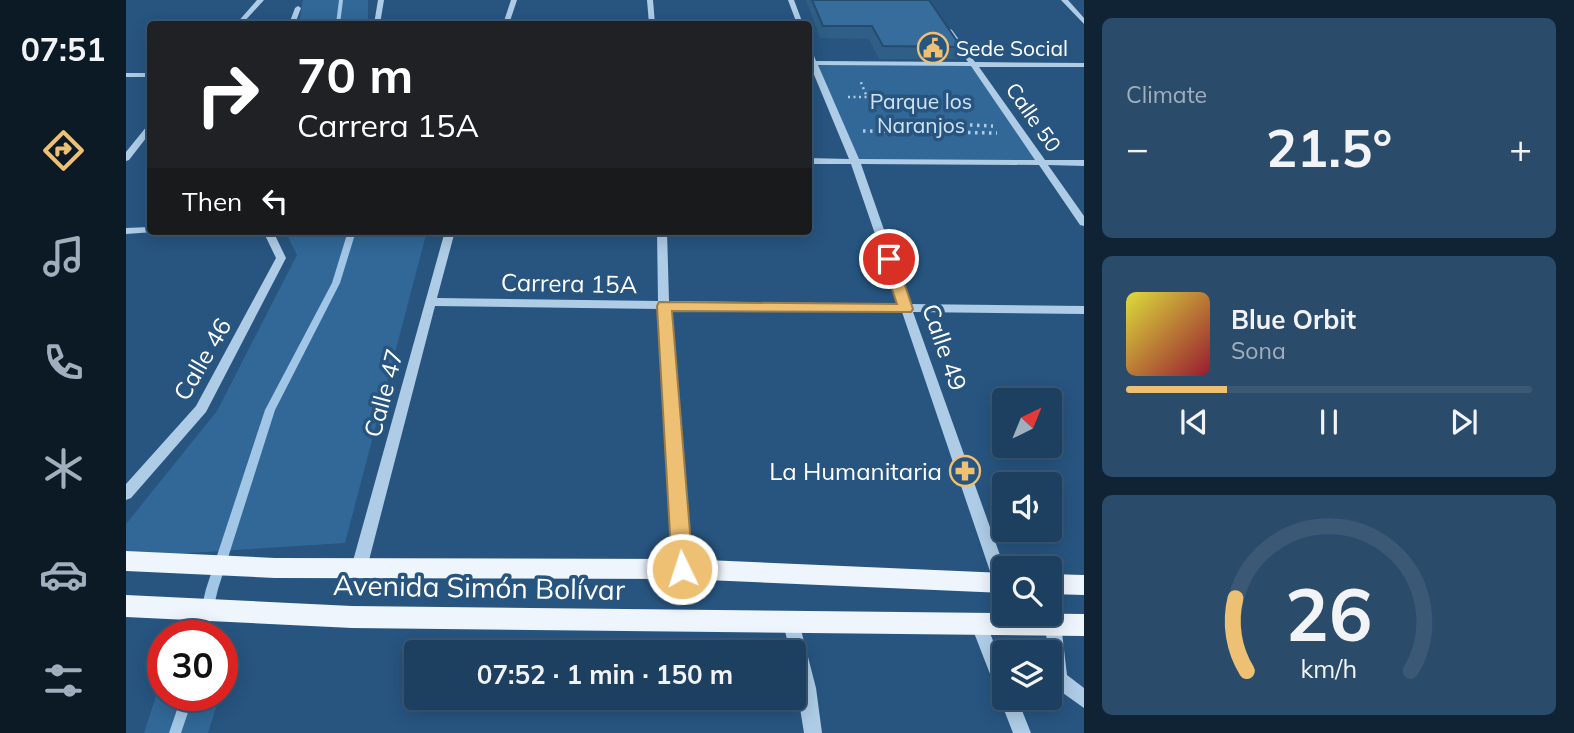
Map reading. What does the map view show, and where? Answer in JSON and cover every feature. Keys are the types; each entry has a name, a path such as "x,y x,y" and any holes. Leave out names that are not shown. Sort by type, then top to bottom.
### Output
{"main road":[{"name":"Avenida Simón Bolívar","path":"126,561 275,568 682,569 992,583"},
{"path":"1062,584 1084,585"},
{"name":"Avenida Simón Bolívar","path":"135,606 352,617 992,625"},
{"name":"Avenida Simón Bolívar","path":"1062,624 1084,625"}],"street":[{"path":"242,21 261,0"},
{"path":"378,21 381,0"},
{"path":"507,21 514,0"},
{"path":"650,0 652,21"},
{"path":"791,0 799,21"},
{"path":"1064,0 1084,22"},
{"path":"293,21 298,8"},
{"name":"Calle 50","path":"946,25 1084,223"},
{"path":"812,63 1084,65"},
{"name":"Calle 49","path":"812,65 855,161 993,556"},
{"path":"126,75 147,75"},
{"path":"126,158 147,132"},
{"path":"812,160 1084,163"},
{"path":"126,231 147,230"},
{"name":"Calle 46","path":"126,494 201,409 281,258 270,235"},
{"name":"Calle 47","path":"359,568 449,235"},
{"path":"662,235 664,306 682,569"},
{"name":"Carrera 15A","path":"432,302 1084,310"},
{"path":"791,622 807,688 813,733"},
{"path":"979,625 992,658"},
{"path":"1053,626 1059,680 1084,699"},
{"path":"1013,710 1022,733"}],"path":[{"path":"852,108 847,97 867,97 858,73"},
{"path":"970,125 994,126 987,117"},
{"path":"864,136 863,131 997,132"}],"green space":[{"path":"303,0 368,0 368,21 300,21"},
{"name":"Parque los Naranjos","path":"813,63 974,64 1042,163 855,161"},
{"path":"287,235 426,235 345,543 126,557 126,524 217,411 297,255"},
{"path":"151,711 215,711 208,733 144,733"}],"building":[{"path":"812,0 929,0 961,47 883,46 872,26 823,26"}],"waterway":[{"path":"338,21 341,0"},
{"path":"205,620 212,589 270,410 336,283 351,235"},
{"path":"175,733 183,711"}],"place":[{"name":"Sede Social","path":"933,48"},
{"name":"La Humanitaria","path":"965,471"}],"route":[{"path":"682,569 664,306 906,309 889,259"}]}
